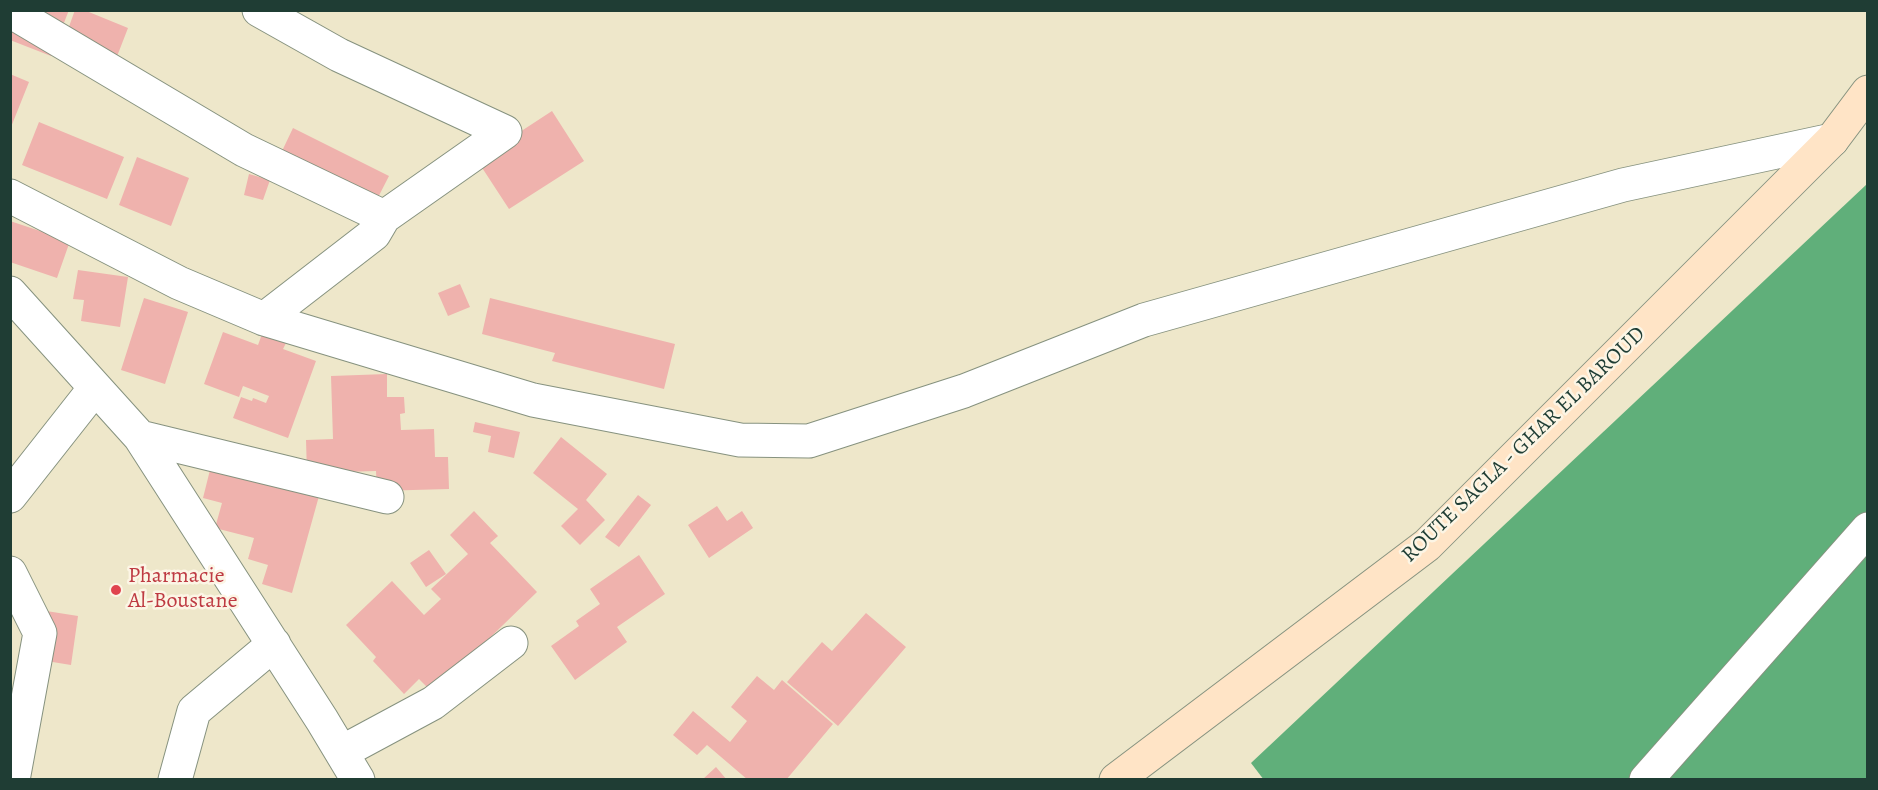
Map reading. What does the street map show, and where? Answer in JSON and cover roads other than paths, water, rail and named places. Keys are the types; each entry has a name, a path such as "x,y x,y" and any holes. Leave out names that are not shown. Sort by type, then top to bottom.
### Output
{"main road":[{"name":"ROUTE SAGLA - GHAR EL BAROUD","path":"1116,780 1427,545 1832,140 1868,93"}],"street":[{"path":"259,10 339,55 505,132 384,217 374,234 264,319"},
{"path":"10,11 244,150 384,217"},
{"path":"10,196 180,283 264,319 533,400 741,440 809,441 964,391 1144,320 1623,185 1832,140"},
{"path":"10,293 140,437 274,644 358,780"},
{"path":"10,496 95,388"},
{"path":"140,437 387,497"},
{"path":"1646,780 1868,529"},
{"path":"10,573 40,633 13,780"},
{"path":"342,752 434,703 511,643"},
{"path":"175,780 194,711 274,644"}],"place":[{"name":"Pharmacie Al-Boustane","path":"116,590"}]}
